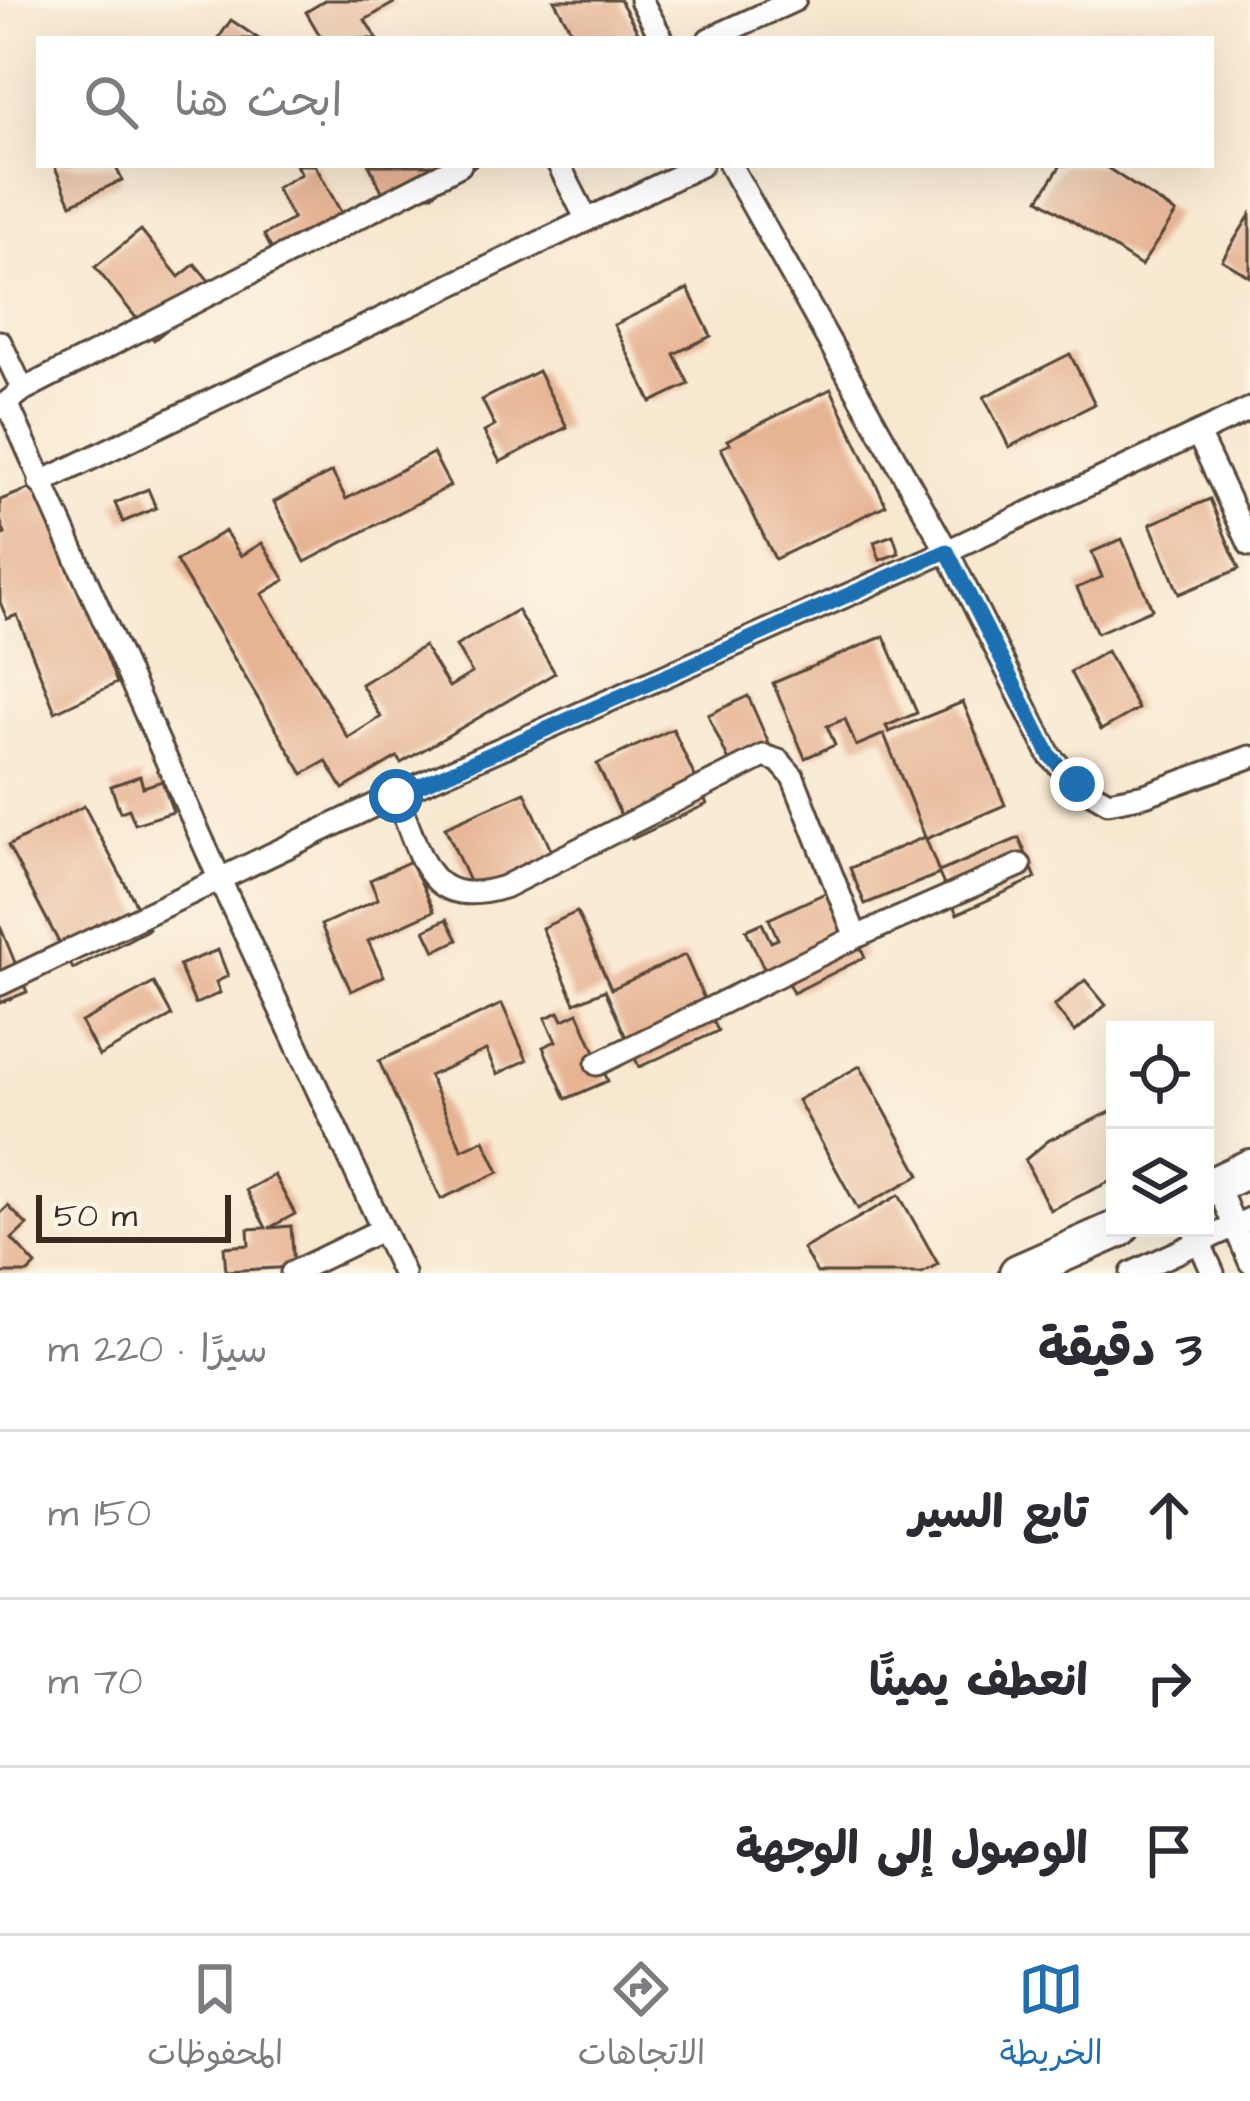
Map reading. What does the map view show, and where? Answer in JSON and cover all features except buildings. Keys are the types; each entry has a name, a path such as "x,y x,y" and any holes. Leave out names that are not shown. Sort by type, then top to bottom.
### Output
{"main road":[{"path":"1214,1184 1250,1168"},
{"path":"1018,1273 1106,1234"}],"street":[{"path":"641,0 660,36"},
{"path":"716,36 795,0"},
{"path":"10,400 454,168"},
{"path":"560,168 586,220"},
{"path":"40,483 695,168"},
{"path":"732,168 947,551 1050,756 1077,784 1108,802 1145,795 1250,757"},
{"path":"0,342 10,400 40,483 404,1273"},
{"path":"0,984 396,796 947,551 1250,409"},
{"path":"1198,434 1250,544"},
{"path":"396,796 433,880 454,894 477,896 504,887 764,756 779,761 793,777 856,937"},
{"path":"597,1064 856,937 1020,866"},
{"path":"1214,1190 1242,1222 1250,1262"},
{"path":"292,1273 381,1230"},
{"path":"1132,1273 1193,1237"},
{"path":"1197,1237 1214,1273"}],"route":[{"path":"396,796 947,551 1050,756 1077,784"}]}
